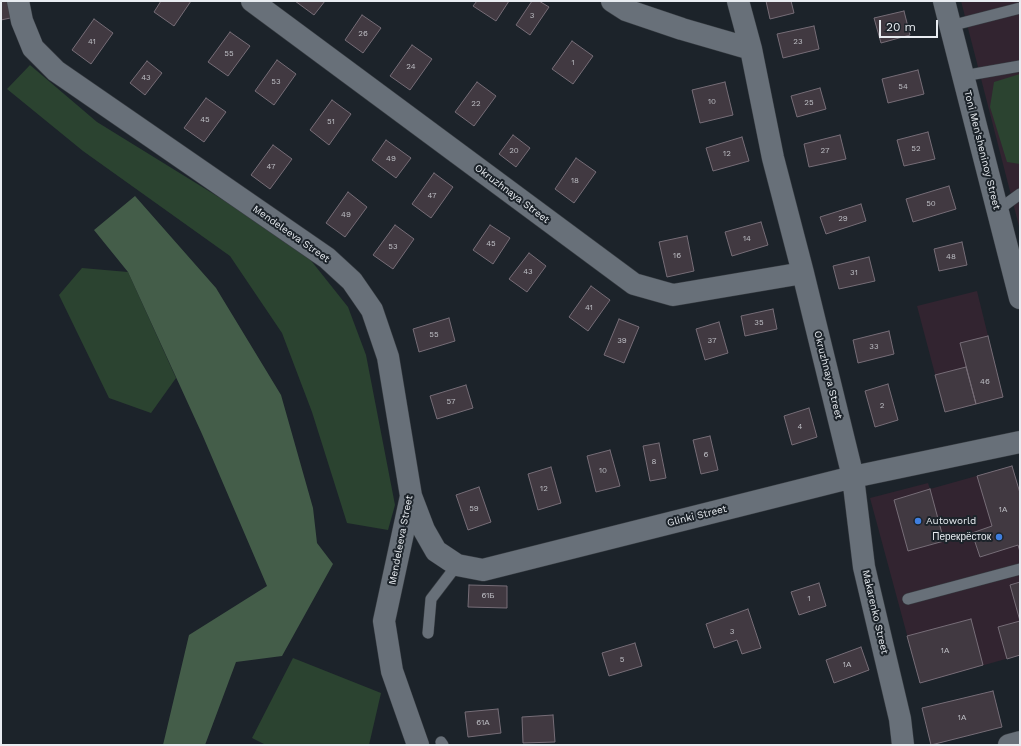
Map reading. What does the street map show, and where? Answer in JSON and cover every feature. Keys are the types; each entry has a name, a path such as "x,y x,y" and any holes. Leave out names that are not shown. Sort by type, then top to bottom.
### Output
{"street":[{"name":"Mendeleeva Street","path":"18,1 22,21 34,48 56,71 327,258 352,282 372,310 388,357 411,496 384,621 392,671 418,745"},
{"name":"Okruzhnaya Street","path":"252,1 634,284 673,295 803,273"},
{"path":"612,1 626,10 682,29 751,49"},
{"name":"Okruzhnaya Street","path":"738,1 751,49 773,158 853,477"},
{"name":"Toni Men'sheninoy Street","path":"944,1 998,210 1014,247 1020,298"},
{"name":"Glinki Street","path":"411,496 424,530 436,551 457,565 483,570 853,477 1020,442"},
{"name":"Makarenko Street","path":"853,477 864,567 900,719 902,745"},
{"path":"1009,745 1020,742"}],"lane":[{"path":"950,26 1020,8"},
{"path":"963,76 1020,66"},
{"path":"998,210 1020,194"},
{"path":"428,633 431,599 457,565"},
{"path":"908,599 1020,570"}],"shaded area":[{"path":"961,1 1020,1 1020,230"},
{"path":"977,291 1003,397 945,412 917,306"},
{"path":"1012,466 1020,493 1020,655 920,683 870,498 928,483 930,489"}],"green space":[{"path":"30,65 97,122 272,230 309,258 348,307 366,355 395,505 388,530 347,523 312,412 282,333 230,256 83,151 7,89"},
{"path":"1020,74 1020,164 1007,162 990,107 994,82"},
{"path":"135,196 216,288 281,395 313,508 317,543 333,564 282,656 236,662 205,745 163,745 189,635 267,586 202,434 128,272 94,230"},
{"path":"82,268 128,272 176,378 151,413 109,398 59,295"},
{"path":"293,658 381,693 369,745 266,745 252,738"}],"building":[{"path":"1,1 12,1 15,17 1,20"},
{"path":"161,1 191,1 174,26 154,12"},
{"path":"295,1 325,1 314,15"},
{"path":"477,1 509,1 496,21 473,6"},
{"path":"532,1 539,1 549,7 530,35 516,25"},
{"path":"766,1 791,1 794,13 770,19"},
{"path":"904,11 910,35 881,43 874,18"},
{"path":"362,15 381,28 363,53 345,40"},
{"path":"94,19 113,33 91,64 72,50"},
{"path":"814,26 819,49 783,58 777,34"},
{"path":"230,32 250,46 228,76 208,62"},
{"path":"572,41 593,56 573,84 552,69"},
{"path":"412,45 432,59 410,90 390,76"},
{"path":"277,60 296,74 274,105 255,91"},
{"path":"147,61 162,73 145,95 130,83"},
{"path":"918,70 924,94 888,103 882,79"},
{"path":"477,82 496,96 474,126 455,112"},
{"path":"725,82 733,115 700,123 692,90"},
{"path":"820,88 826,109 797,117 791,96"},
{"path":"206,98 226,112 204,142 184,128"},
{"path":"332,100 351,114 329,145 310,130"},
{"path":"928,132 935,159 904,166 897,140"},
{"path":"513,135 530,148 516,167 499,154"},
{"path":"840,135 846,159 809,167 804,144"},
{"path":"742,137 749,161 713,171 706,148"},
{"path":"386,140 411,158 396,178 372,160"},
{"path":"273,145 292,159 270,189 251,175"},
{"path":"576,158 596,172 574,203 555,189"},
{"path":"434,173 453,187 431,218 412,204"},
{"path":"949,186 956,209 913,222 906,199"},
{"path":"348,192 367,207 345,237 326,223"},
{"path":"861,204 866,221 826,234 820,217"},
{"path":"761,222 768,245 732,256 725,232"},
{"path":"395,225 414,239 393,269 373,255"},
{"path":"490,225 510,238 493,264 473,250"},
{"path":"687,236 694,271 667,277 659,242"},
{"path":"962,242 967,265 939,271 934,249"},
{"path":"529,253 546,266 527,292 509,279"},
{"path":"869,257 875,281 839,289 833,266"},
{"path":"591,286 610,300 588,331 569,317"},
{"path":"773,309 777,329 745,336 741,316"},
{"path":"449,318 455,341 419,352 413,329"},
{"path":"619,319 639,327 624,363 604,355"},
{"path":"719,322 728,353 705,360 696,329"},
{"path":"889,331 894,354 858,363 853,340"},
{"path":"988,336 1003,397 976,404 960,343"},
{"path":"966,367 976,404 945,412 935,375"},
{"path":"888,384 898,420 875,427 865,391"},
{"path":"466,385 473,408 437,419 430,396"},
{"path":"809,408 817,437 792,445 784,416"},
{"path":"710,436 718,470 701,474 693,440"},
{"path":"659,443 666,478 650,481 643,446"},
{"path":"610,450 620,486 596,492 587,456"},
{"path":"1012,466 1020,493 1020,552 1018,545 980,557 972,533 992,526 977,476"},
{"path":"551,467 561,503 538,510 528,474"},
{"path":"479,487 491,522 468,530 456,495"},
{"path":"930,489 944,541 908,551 894,500"},
{"path":"1020,582 1020,621 1010,585"},
{"path":"819,583 826,606 799,615 791,592"},
{"path":"469,585 507,586 507,608 468,607"},
{"path":"748,609 761,648 742,654 737,640 714,648 706,624"},
{"path":"971,619 983,665 920,683 907,636"},
{"path":"1020,621 1020,655 1007,659 998,627"},
{"path":"635,643 642,666 609,676 602,653"},
{"path":"861,647 869,670 834,683 826,660"},
{"path":"993,691 1002,727 931,745 922,708"},
{"path":"498,709 501,733 468,737 465,712"},
{"path":"553,715 555,742 523,743 522,717"}],"place":[{"name":"Autoworld","path":"918,521"},
{"name":"Перекрёсток","path":"999,537"}]}
